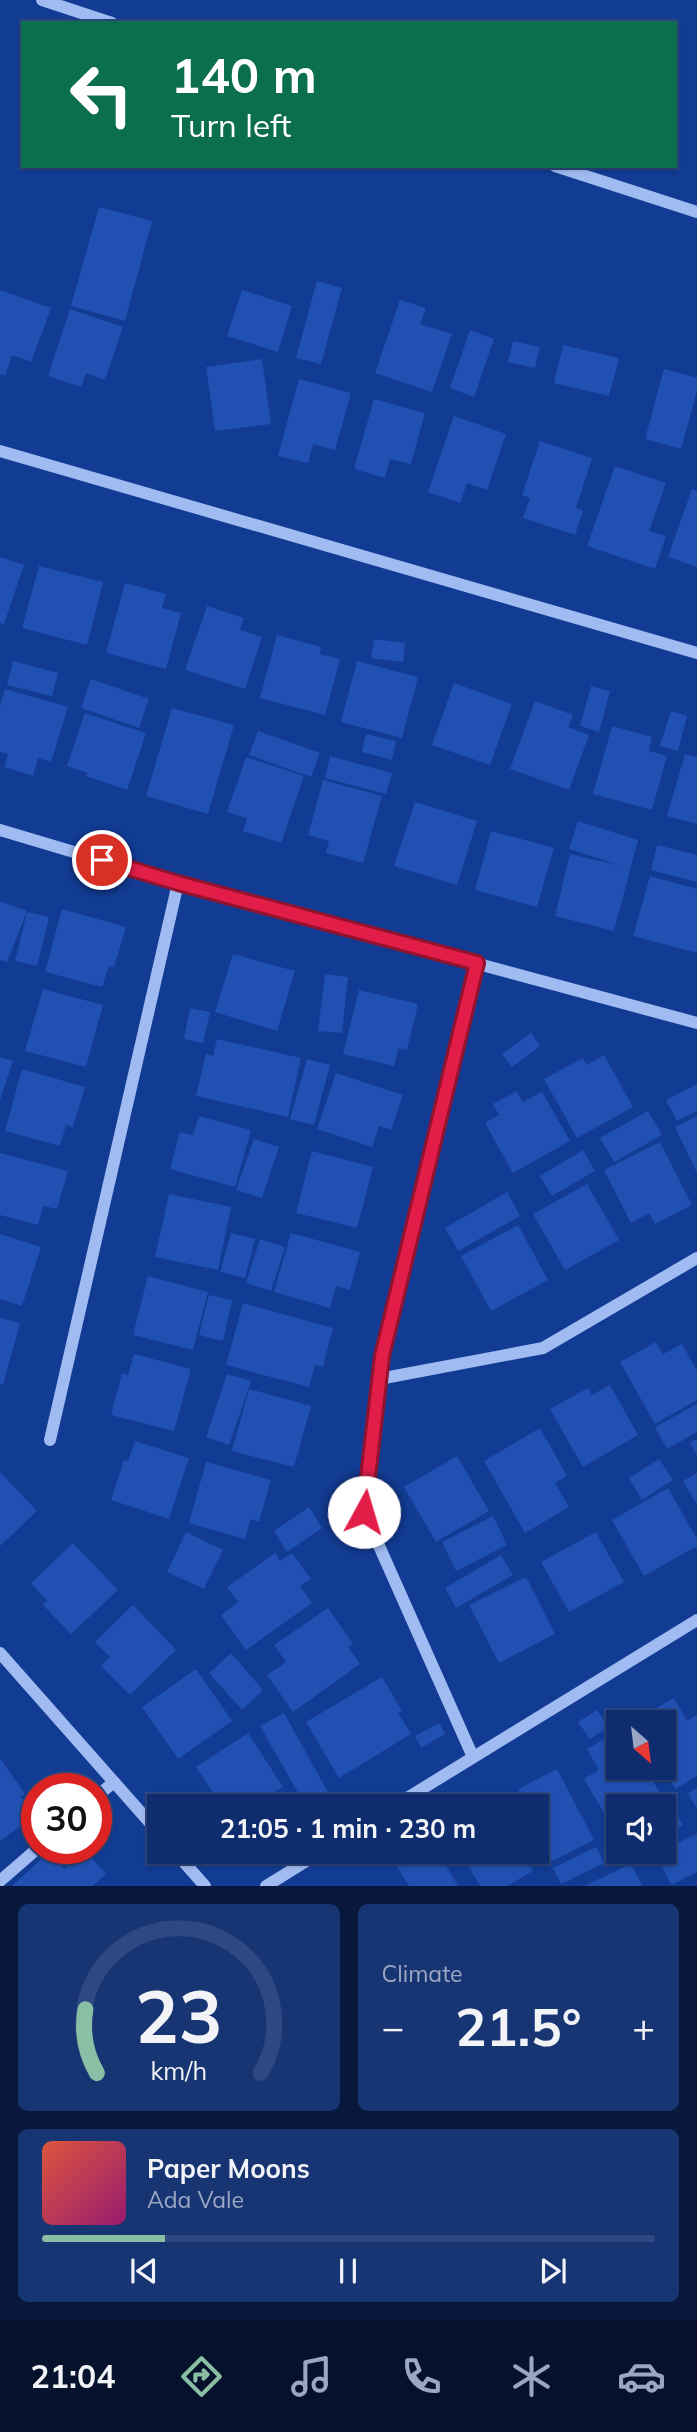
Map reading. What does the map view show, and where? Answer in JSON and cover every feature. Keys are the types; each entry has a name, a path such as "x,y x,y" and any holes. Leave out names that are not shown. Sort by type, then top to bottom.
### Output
{"street":[{"path":"42,0 106,21"},
{"path":"561,168 697,212"},
{"path":"0,451 697,653"},
{"path":"0,830 178,883 697,1023"},
{"path":"50,1440 178,883"},
{"path":"473,1757 364,1512 382,1356 477,963"},
{"path":"379,1379 543,1348 697,1258"},
{"path":"413,1794 697,1620"},
{"path":"0,1653 147,1819"},
{"path":"0,1881 21,1863"},
{"path":"186,1864 205,1886"},
{"path":"266,1886 302,1864"}],"building":[{"path":"99,207 152,221 125,321 71,306"},
{"path":"317,281 342,288 321,364 296,358"},
{"path":"0,290 51,308 31,362 12,355 5,376 0,374"},
{"path":"242,290 292,306 278,352 227,336"},
{"path":"400,300 426,308 420,324 452,334 432,392 375,373"},
{"path":"70,309 123,327 105,380 86,373 81,387 48,376"},
{"path":"470,330 494,339 474,397 450,388"},
{"path":"513,341 540,347 535,368 508,362"},
{"path":"563,345 619,358 609,396 554,383"},
{"path":"262,359 271,424 215,431 206,367"},
{"path":"664,369 697,378 697,391 681,449 645,439"},
{"path":"299,379 351,393 335,450 313,444 308,463 278,456"},
{"path":"374,399 425,413 411,464 390,459 385,478 354,469"},
{"path":"454,416 506,434 487,490 467,483 460,503 428,492"},
{"path":"540,441 592,458 576,508 583,510 575,535 523,518 530,498 522,495"},
{"path":"615,466 666,483 649,531 666,536 655,569 587,546"},
{"path":"692,489 697,491 697,567 668,557"},
{"path":"0,557 24,565 4,624 0,623"},
{"path":"39,566 103,582 87,645 22,628"},
{"path":"125,583 166,594 162,608 181,613 166,669 106,653"},
{"path":"207,606 244,618 240,630 262,637 245,689 185,670"},
{"path":"277,635 321,647 320,654 340,659 325,715 260,698"},
{"path":"374,639 405,643 403,662 371,658"},
{"path":"13,661 58,673 52,696 7,685"},
{"path":"357,661 418,677 402,738 341,722"},
{"path":"91,679 149,699 139,728 81,708"},
{"path":"454,683 512,704 490,765 432,745"},
{"path":"591,686 610,691 599,732 580,726"},
{"path":"5,689 68,707 51,762 38,758 33,776 4,767 8,754 0,752 0,706"},
{"path":"535,701 573,715 568,727 589,735 569,790 510,769"},
{"path":"172,708 234,725 208,814 146,796"},
{"path":"671,711 687,716 678,751 660,746"},
{"path":"85,713 146,733 127,790 86,776 88,773 67,766"},
{"path":"612,726 652,737 649,751 667,756 652,810 593,794"},
{"path":"258,731 320,753 311,777 249,755"},
{"path":"366,734 396,741 392,760 362,752"},
{"path":"685,754 697,757 697,824 667,816"},
{"path":"330,756 392,773 386,794 325,778"},
{"path":"246,757 304,776 281,843 243,831 247,818 227,812"},
{"path":"323,780 382,796 363,863 326,853 329,841 308,835"},
{"path":"415,802 477,821 457,885 394,866"},
{"path":"578,821 638,840 614,931 555,916 570,854 622,866 569,849"},
{"path":"491,831 554,848 537,907 475,890"},
{"path":"657,845 697,855 697,882 651,870"},
{"path":"650,876 697,889 697,953 633,936"},
{"path":"0,901 27,911 7,962 0,960"},
{"path":"62,909 126,927 114,967 109,966 102,987 45,972"},
{"path":"27,912 49,917 37,966 15,961"},
{"path":"233,954 295,971 277,1031 215,1012"},
{"path":"325,974 348,977 342,1033 318,1031"},
{"path":"43,989 103,1005 86,1067 25,1051"},
{"path":"359,990 418,1004 407,1050 398,1048 394,1066 343,1054"},
{"path":"190,1008 210,1012 203,1043 184,1039"},
{"path":"531,1033 540,1046 512,1067 502,1054"},
{"path":"217,1039 301,1058 288,1117 196,1096 206,1054 213,1056"},
{"path":"604,1055 633,1107 577,1138 544,1079 583,1058 587,1065"},
{"path":"0,1057 13,1061 0,1100"},
{"path":"307,1059 330,1065 314,1125 290,1119"},
{"path":"22,1069 85,1087 73,1127 66,1125 60,1146 5,1131"},
{"path":"336,1073 403,1095 391,1130 379,1126 372,1147 317,1129"},
{"path":"697,1084 697,1111 677,1121 666,1100"},
{"path":"516,1091 523,1102 542,1092 570,1141 513,1173 485,1123 499,1115 493,1104"},
{"path":"648,1111 662,1135 614,1162 600,1138"},
{"path":"199,1116 251,1130 235,1187 170,1169 180,1132 193,1135"},
{"path":"697,1116 697,1173 675,1127"},
{"path":"254,1139 279,1147 262,1198 236,1190"},
{"path":"660,1142 692,1205 655,1224 649,1213 631,1223 604,1170"},
{"path":"583,1150 595,1171 552,1196 540,1176"},
{"path":"312,1151 373,1167 357,1228 296,1213"},
{"path":"0,1153 68,1171 57,1209 43,1206 38,1225 0,1215"},
{"path":"587,1184 619,1240 565,1270 533,1214"},
{"path":"507,1192 520,1216 458,1251 445,1228"},
{"path":"169,1194 231,1207 218,1270 155,1257"},
{"path":"518,1225 548,1280 491,1311 461,1256"},
{"path":"231,1233 255,1239 245,1278 220,1272"},
{"path":"291,1233 360,1252 350,1290 336,1286 330,1308 274,1292"},
{"path":"0,1234 41,1247 22,1306 0,1299"},
{"path":"260,1239 285,1247 271,1291 246,1283"},
{"path":"148,1276 208,1292 193,1350 133,1335"},
{"path":"209,1295 232,1300 223,1341 199,1335"},
{"path":"243,1303 333,1328 323,1367 315,1365 309,1387 226,1365"},
{"path":"0,1318 20,1323 3,1385 0,1384"},
{"path":"656,1342 663,1354 682,1344 697,1371 697,1400 655,1424 620,1362"},
{"path":"134,1354 191,1369 174,1431 111,1415 122,1373 128,1375"},
{"path":"227,1374 251,1381 229,1445 206,1437"},
{"path":"610,1385 638,1435 583,1467 550,1409 588,1388 592,1395"},
{"path":"249,1389 311,1406 294,1467 232,1451"},
{"path":"697,1404 697,1432 667,1449 655,1427"},
{"path":"540,1428 567,1476 555,1483 569,1507 525,1533 484,1461"},
{"path":"697,1439 697,1455 690,1443"},
{"path":"135,1441 189,1458 169,1519 111,1500 124,1460 128,1461"},
{"path":"457,1456 489,1511 436,1542 404,1487"},
{"path":"659,1459 673,1480 642,1500 629,1478"},
{"path":"206,1462 271,1480 259,1522 251,1519 245,1539 189,1523"},
{"path":"0,1472 37,1511 0,1546"},
{"path":"697,1473 697,1505 683,1481"},
{"path":"668,1488 697,1539 697,1546 644,1576 612,1520"},
{"path":"309,1507 322,1528 287,1552 274,1531"},
{"path":"493,1516 507,1545 456,1571 442,1542"},
{"path":"186,1532 223,1550 204,1589 167,1572"},
{"path":"596,1532 624,1582 569,1612 541,1562"},
{"path":"73,1543 118,1590 71,1634 43,1605 47,1601 31,1583"},
{"path":"275,1553 280,1561 292,1553 311,1579 300,1586 312,1603 246,1650 221,1615 238,1602 227,1587"},
{"path":"501,1555 513,1575 456,1608 445,1588"},
{"path":"526,1577 555,1634 499,1663 469,1605"},
{"path":"133,1605 176,1650 130,1695 101,1666 110,1657 95,1642"},
{"path":"328,1608 353,1644 348,1647 360,1664 293,1712 267,1675 286,1662 274,1645"},
{"path":"231,1653 263,1690 242,1710 209,1673"},
{"path":"196,1669 232,1721 178,1759 142,1707"},
{"path":"382,1677 402,1711 398,1713 411,1734 339,1778 306,1722"},
{"path":"674,1698 687,1721 697,1715 697,1776 675,1789 670,1780 676,1780 676,1710 653,1710"},
{"path":"597,1710 606,1723 606,1729 590,1739 578,1722"},
{"path":"284,1713 328,1792 299,1794 260,1726"},
{"path":"439,1723 445,1734 421,1748 415,1736"},
{"path":"248,1733 283,1787 272,1794 214,1794 196,1767"},
{"path":"606,1738 606,1780 652,1780 661,1794 606,1794 606,1816 584,1779 599,1770 587,1749"},
{"path":"0,1758 21,1788 21,1826 0,1841"},
{"path":"557,1769 594,1840 549,1863 549,1794 521,1794 518,1789"},
{"path":"697,1788 697,1809 688,1793"},
{"path":"676,1813 683,1825 676,1829"},
{"path":"697,1834 697,1872 671,1885 661,1864 676,1864 676,1844"},
{"path":"596,1847 604,1863 561,1884 553,1868"},
{"path":"36,1864 60,1864 64,1869 69,1864 97,1864 106,1874 92,1886 12,1886"},
{"path":"396,1864 445,1864 458,1886 409,1886"},
{"path":"467,1864 529,1864 533,1871 507,1886 480,1886"},
{"path":"631,1864 642,1886 584,1886"}],"route":[{"path":"102,860 477,963 382,1356 364,1512"}]}
